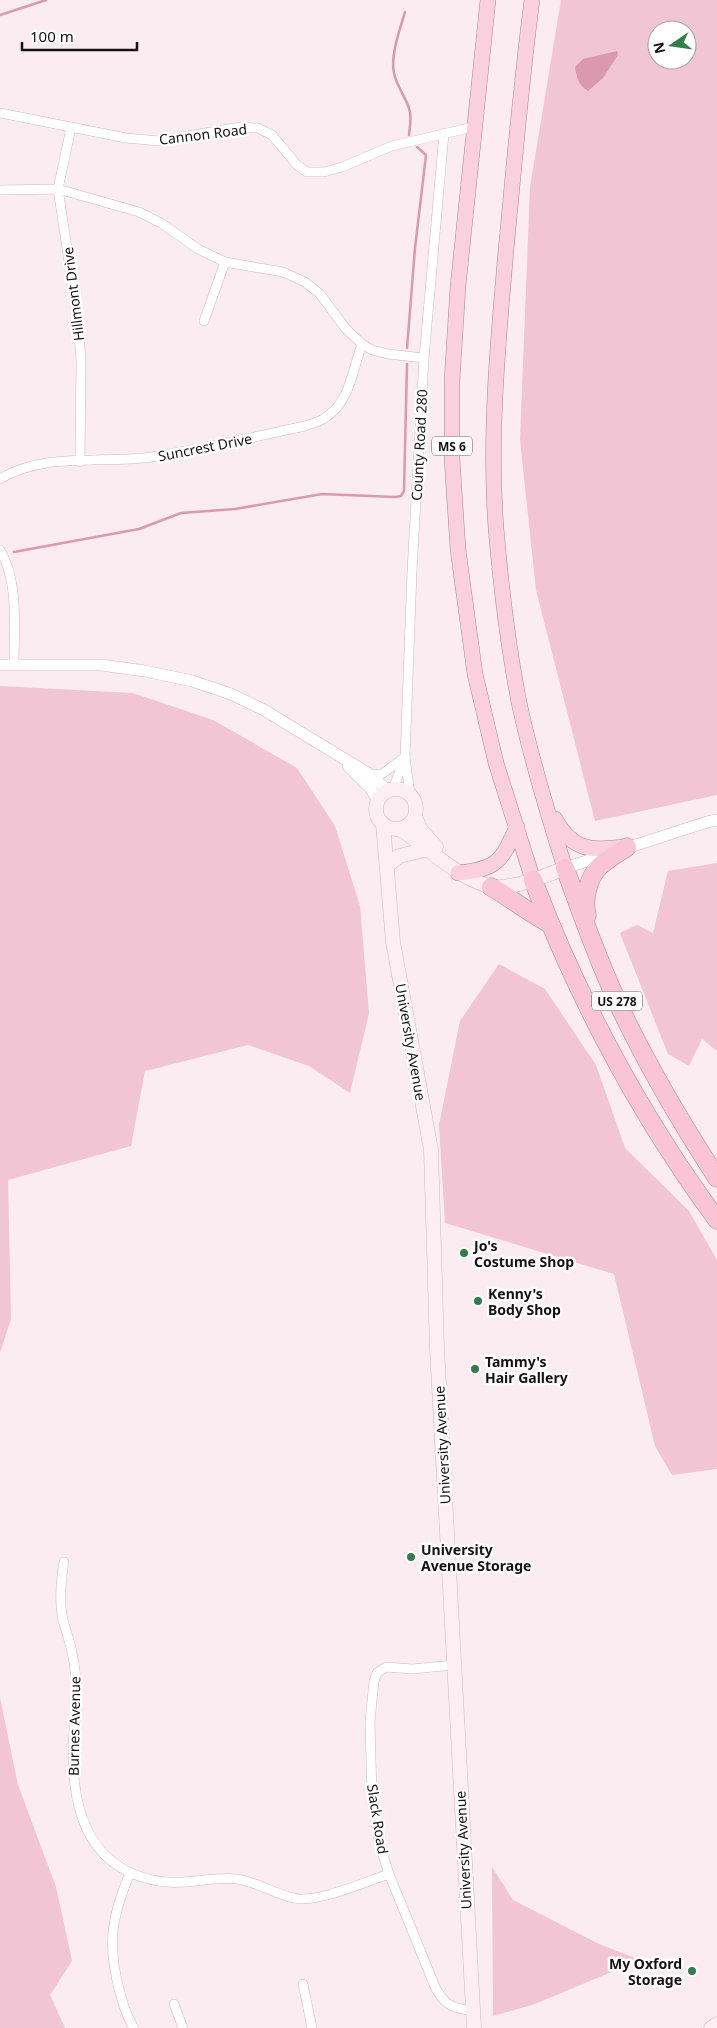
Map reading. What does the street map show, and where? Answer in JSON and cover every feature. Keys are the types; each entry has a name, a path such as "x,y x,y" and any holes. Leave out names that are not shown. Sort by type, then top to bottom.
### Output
{"highway":[{"name":"MS 6","path":"487,2 458,286 452,381 452,458 458,550 475,674 496,763 533,880"},
{"path":"531,5 503,287 494,417 496,525 505,613 520,706 543,797 565,868"},
{"path":"543,797 563,833 576,844 592,850 627,847"},
{"path":"458,873 479,870 499,860 506,850 516,827"},
{"path":"599,957 585,908 586,894 598,867 627,847"},
{"name":"US 278","path":"565,868 616,999 648,1063 683,1126 717,1178"},
{"name":"US 278","path":"533,880 579,990 615,1062 657,1133 717,1220"},
{"path":"491,887 550,924"}],"main road":[{"path":"444,861 421,830 415,817 416,805 410,794 405,791 387,793 377,813 393,827 428,849 458,873 491,887 503,887 533,880 565,868"},
{"path":"393,827 406,827 415,817"},
{"name":"University Avenue","path":"393,827 387,866 393,942 431,1150 437,1349 474,2028"},
{"path":"387,866 399,856 428,849"},
{"path":"711,2028 717,2024"}],"street":[{"name":"Cannon Road","path":"0,113 19,115 72,128 126,138 159,141 240,127 258,128 272,135 297,165 307,172 324,172 342,167 392,146 473,127"},
{"name":"Hillmont Drive","path":"72,128 58,189 70,254 78,321 81,360 80,462"},
{"name":"County Road 280","path":"405,757 412,571 424,358 444,134"},
{"path":"0,190 58,189 139,212 160,223 198,249 226,262 283,272 305,282 320,294 346,329 362,344 388,354 424,358"},
{"path":"204,321 226,262"},
{"name":"Suncrest Drive","path":"0,479 10,472 47,462 113,461 152,457 294,429 323,419 336,409 348,392 354,366 362,344"},
{"path":"0,550 5,558 12,580 14,664"},
{"path":"0,665 101,665 146,671 192,681 231,694 264,710 323,744 340,757 371,775 387,793"},
{"path":"340,757 370,788 387,793"},
{"path":"371,775 382,774 405,757"},
{"path":"387,793 405,757"},
{"path":"405,757 410,794"},
{"path":"565,868 717,820"},
{"name":"Burnes Avenue","path":"64,1562 60,1586 62,1617 69,1638 77,1697 73,1749 73,1784 88,1834 99,1851 110,1862 130,1873 158,1882 217,1878 239,1879 278,1894 302,1900 320,1897 389,1874"},
{"name":"Slack Road","path":"454,1665 412,1668 386,1667 377,1672 374,1681 370,1721 372,1798 378,1842 389,1874 436,1989 443,2000 452,2008 473,2011"},
{"path":"130,1873 116,1910 112,1958 124,2012 134,2028"},
{"path":"303,1984 312,2028"},
{"path":"174,2004 183,2028"}],"shaded area":[{"path":"561,0 717,0 717,795 595,821 536,590 520,440 530,187"},
{"path":"617,51 618,55 603,78 588,91 585,89 578,81 575,67 583,59"},
{"path":"0,686 133,693 213,720 297,768 335,826 360,906 369,1013 350,1093 309,1066 248,1045 145,1071 131,1146 8,1180 11,1319 0,1353"},
{"path":"717,863 717,1051 702,1039 689,1066 668,1054 620,933 637,925 653,933 668,871"},
{"path":"499,964 545,989 596,1065 625,1148 689,1211 717,1260 717,1469 672,1475 655,1446 614,1274 445,1223 439,1125 460,1021"},
{"path":"0,1698 18,1785 56,1887 72,1961 50,1995 65,2028 0,2028"},
{"path":"492,1867 513,1900 599,1944 640,1960 535,2004 493,2016"}],"waterway":[{"path":"0,15 46,0"},
{"path":"405,12 396,42 393,66 397,83 410,111 409,135"},
{"path":"407,348 415,248 426,155 417,147"},
{"path":"14,552 139,529 181,513 235,509 322,494 401,496 404,491 407,364"}],"place":[{"name":"Jo's Costume Shop","path":"464,1253"},
{"name":"Kenny's Body Shop","path":"478,1301"},
{"name":"Tammy's Hair Gallery","path":"475,1369"},
{"name":"University Avenue Storage","path":"411,1557"},
{"name":"My Oxford Storage","path":"692,1971"}]}
